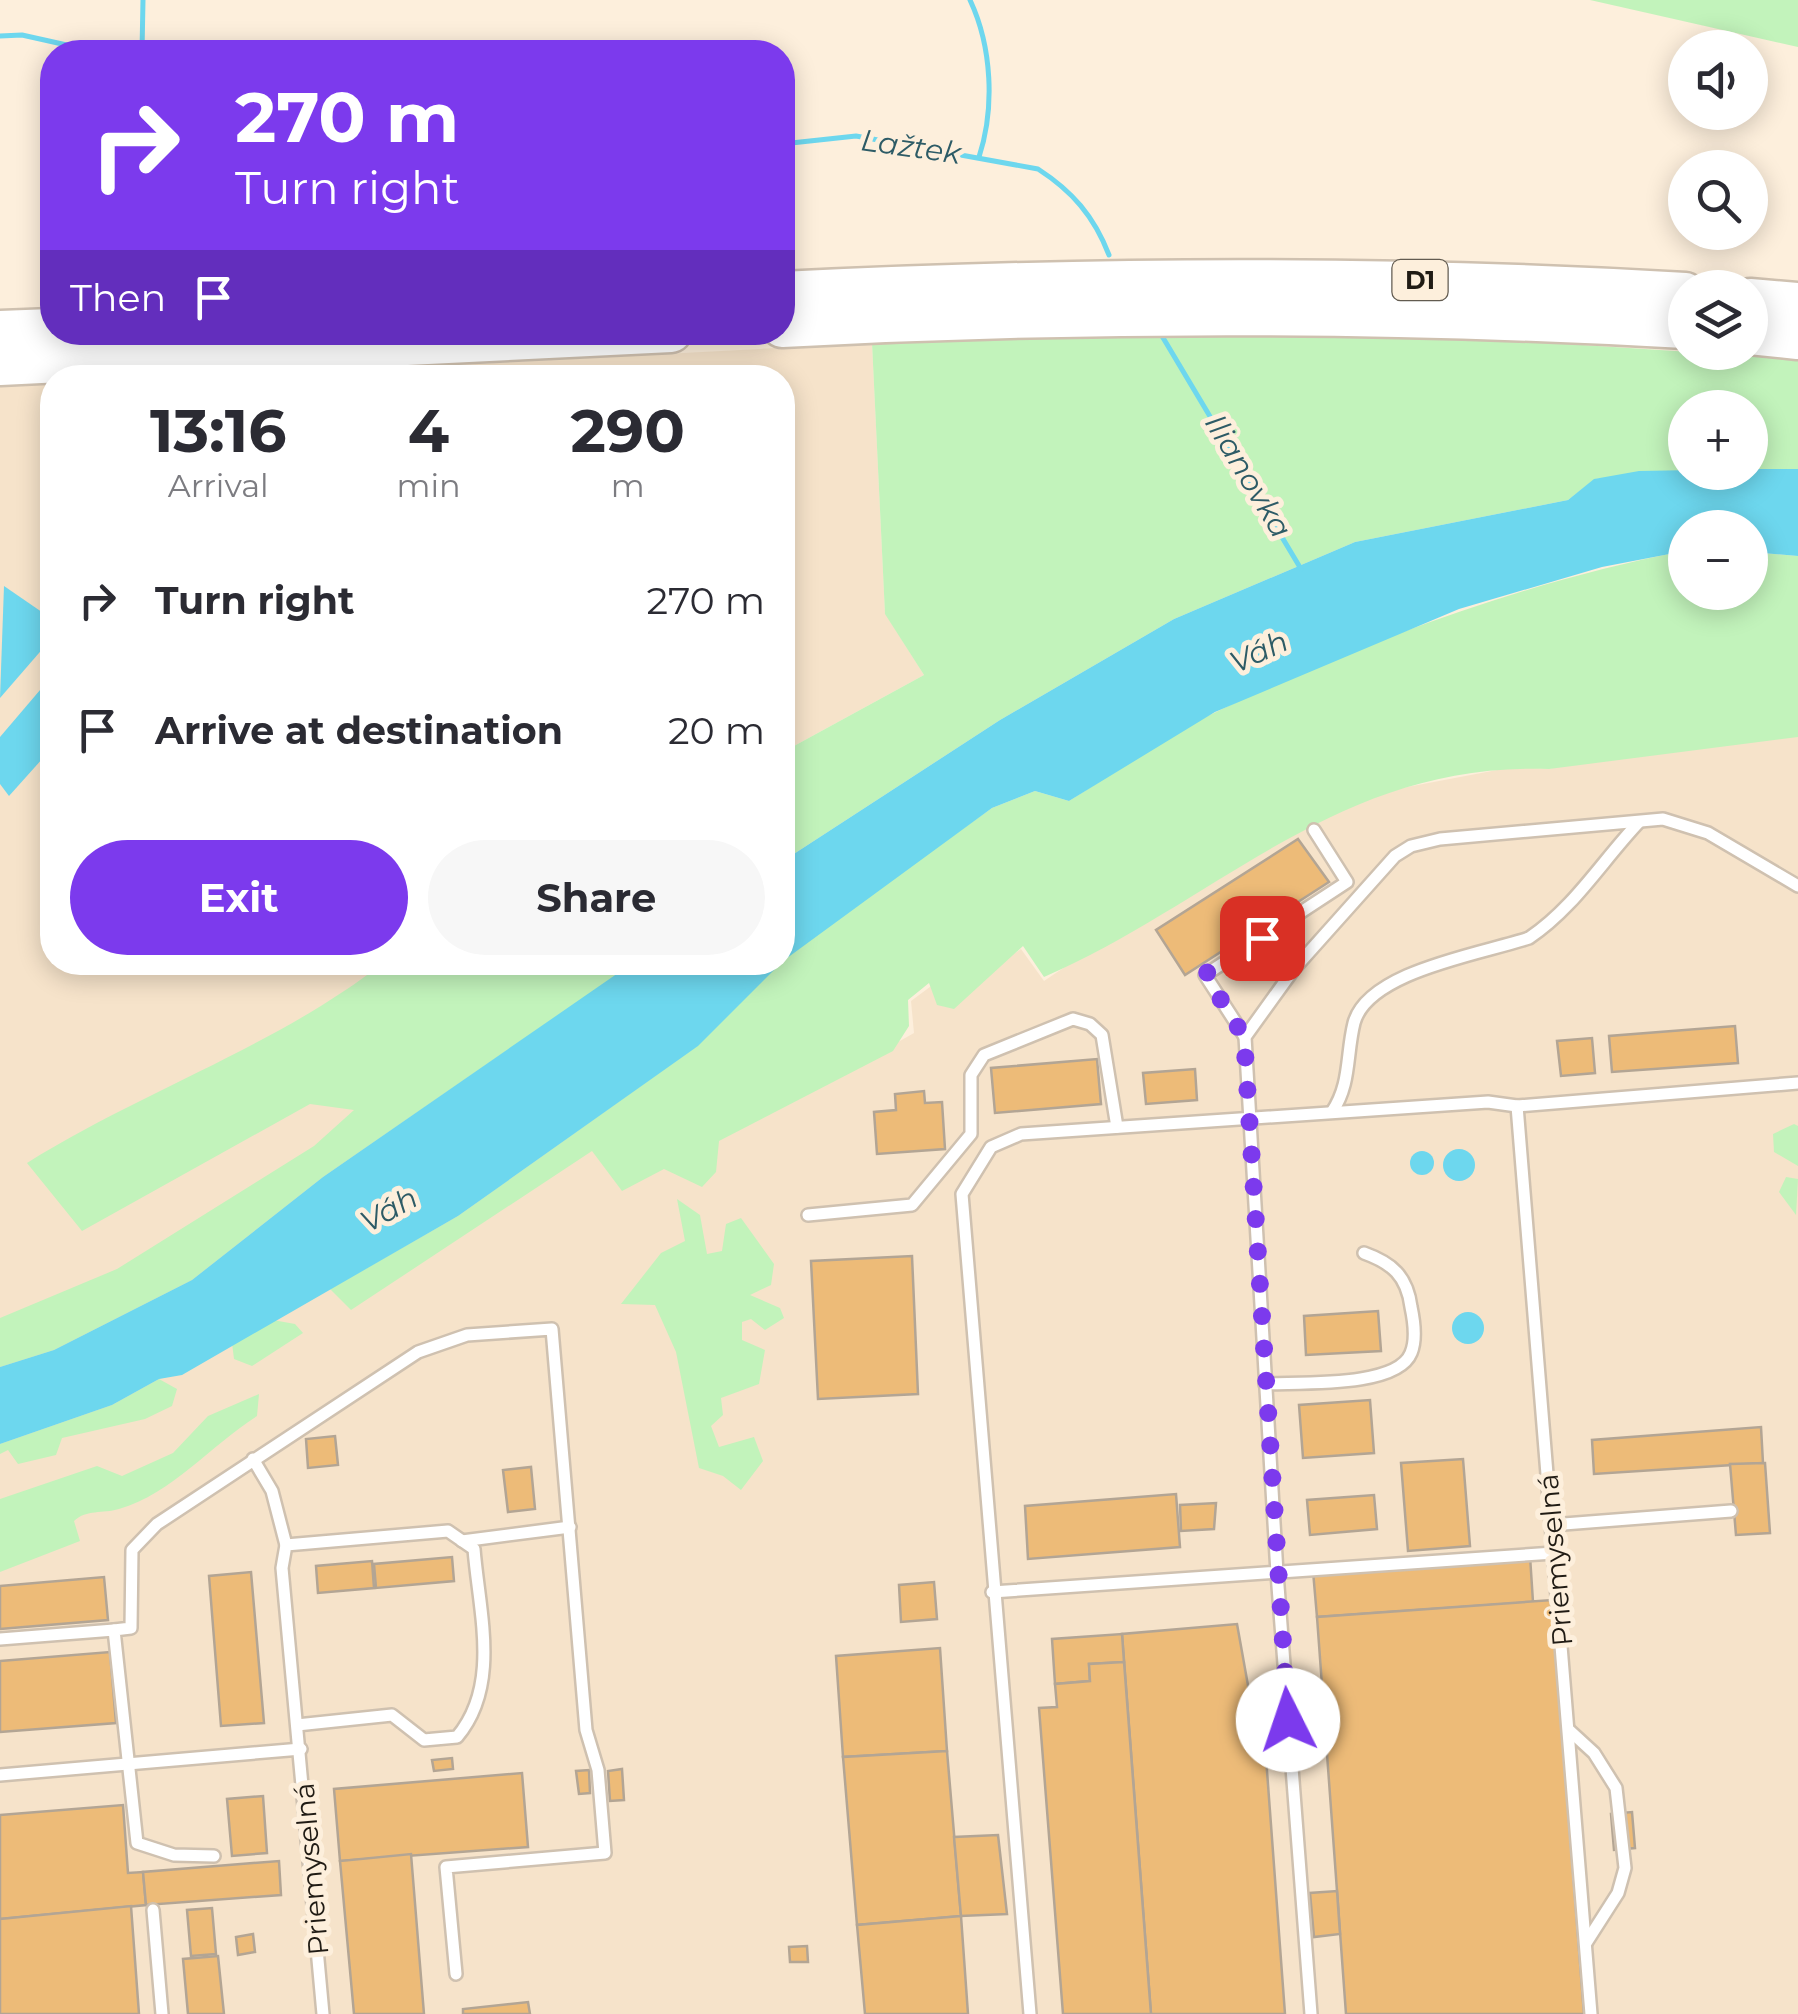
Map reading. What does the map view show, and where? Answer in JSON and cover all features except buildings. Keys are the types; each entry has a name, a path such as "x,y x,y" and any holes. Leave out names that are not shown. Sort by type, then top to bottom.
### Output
{"highway":[{"name":"D1","path":"795,326 1102,296 1156,278 1426,280 1668,292"},
{"name":"D1","path":"795,292 1102,296 1178,314 1351,313 1668,327"},
{"path":"1768,300 1798,303"},
{"path":"0,331 40,330"},
{"path":"1768,336 1798,338"},
{"path":"0,365 407,345"}],"lane":[{"path":"1244,1037 1294,969 1395,856 1411,846 1440,839 1639,822 1684,823 1798,886"},
{"path":"1332,1112 1343,1096 1354,1023 1362,1004 1410,974 1511,944 1542,929 1564,912 1639,822"},
{"path":"1311,2014 1277,1573 1244,1037 1205,974 1347,882 1314,830"},
{"path":"808,1215 912,1205 971,1134 971,1075 984,1055 1073,1019 1090,1024 1102,1034 1117,1127"},
{"path":"1030,2014 962,1194 992,1146 1021,1134 1488,1102 1517,1106 1798,1083"},
{"name":"Priemyselná","path":"1517,1106 1591,2014"},
{"path":"1265,1384 1379,1377 1406,1363 1414,1331 1406,1284 1397,1270 1364,1253"},
{"path":"0,1639 131,1628 129,1562 138,1542 253,1460 424,1348 467,1336 552,1329 586,1730 598,1770 605,1853 446,1867 456,1974"},
{"name":"Priemyselná","path":"253,1460 272,1491 286,1545 282,1568 323,2014"},
{"path":"1552,1526 1731,1511"},
{"path":"462,1541 570,1527"},
{"path":"286,1545 448,1531 474,1549 485,1679 480,1704 457,1737 424,1740 392,1715 297,1725"},
{"path":"992,1592 1554,1553"},
{"path":"114,1630 137,1843 174,1855 214,1856"},
{"path":"1570,1731 1609,1774 1620,1801 1623,1834 1624,1882 1586,1943"},
{"path":"0,1775 300,1749"},
{"path":"153,1910 162,2014"}],"shaded area":[{"path":"872,343 885,613 924,675 795,745 795,365 456,365"},
{"path":"40,383 40,975 648,975 717,1136 790,1103 914,1033 911,1001 938,981 950,998 1021,949 1044,981 1102,942 1310,824 1386,791 1513,767 1549,769 1798,712 1798,2014 0,2014 0,385"}],"green space":[{"path":"1590,0 1798,0 1798,47 1768,40 1768,30 1723,30"},
{"path":"1206,334 1456,337 1668,351 1668,370 1768,370 1768,357 1798,359 1798,469 1768,469 1768,390 1668,390 1668,472 1595,479 1568,500 1355,542 1174,619 1000,720 795,853 795,745 924,675 885,614 872,343"},
{"path":"1668,554 1668,610 1768,610 1768,554 1798,556 1798,737 1549,769 1475,772 1407,787 1344,811 1284,841 1108,946 1044,977 1023,946 954,1009 937,1005 929,983 908,1000 909,1026 893,1051 719,1141 716,1172 702,1187 664,1169 622,1191 592,1151 351,1310 330,1289 458,1216 697,1046 768,975 795,975 795,948 992,808 1035,791 1069,801 1161,742 1274,685 1446,616 1563,580"},
{"path":"366,975 617,975 323,1177 192,1280 54,1350 0,1367 0,1318 117,1269 314,1146 354,1110 310,1104 82,1231 27,1163 254,1044"},
{"path":"1794,1124 1798,1126 1798,1166 1774,1152 1773,1134"},
{"path":"1786,1177 1798,1179 1796,1215 1779,1192"},
{"path":"677,1199 700,1215 707,1254 722,1251 726,1224 741,1218 774,1264 771,1285 750,1295 780,1308 784,1318 765,1330 751,1319 742,1322 742,1340 765,1350 759,1384 721,1398 723,1415 711,1426 719,1447 754,1437 763,1461 741,1490 723,1476 699,1468 676,1352 655,1305 621,1304 661,1253 685,1241"},
{"path":"273,1320 295,1324 303,1333 252,1366 234,1359 232,1343"},
{"path":"159,1379 177,1389 172,1406 145,1419 62,1438 56,1455 18,1464 8,1450 0,1454 0,1444 112,1405"},
{"path":"259,1394 257,1416 157,1492 119,1509 79,1517 74,1521 80,1541 0,1572 0,1499 97,1466 122,1476 173,1453 208,1416"}],"water":[{"name":"Váh","path":"1768,469 1798,469 1798,556 1768,554 1768,510 1668,510 1668,554 1602,567 1459,609 1215,712 1069,801 1035,791 992,808 795,952 795,853 1000,720 1174,619 1355,542 1568,500 1594,479 1668,471 1668,490 1768,490"},
{"path":"4,586 40,611 40,652 0,698"},
{"path":"40,690 40,761 9,796 0,784 0,737"},
{"name":"Váh","path":"615,975 769,975 698,1046 458,1216 182,1375 159,1379 112,1405 0,1444 0,1367 54,1350 192,1280 323,1177"},
{"path":"1459,1149 1470,1154 1475,1165 1470,1176 1459,1181 1448,1176 1443,1165 1448,1154"},
{"path":"1422,1151 1431,1154 1431,1172 1422,1175 1413,1172 1410,1163 1413,1154"},
{"path":"1468,1312 1479,1317 1484,1328 1479,1339 1468,1344 1457,1339 1452,1328 1457,1317"}],"waterway":[{"path":"142,40 143,0"},
{"path":"970,0 983,37 989,78 987,118 979,157"},
{"name":"Lažtek","path":"0,36 44,40"},
{"name":"Lažtek","path":"795,143 856,136 1038,169 1081,206 1109,255"},
{"name":"Ilianovka","path":"1162,336 1301,569"}],"route":[{"path":"1262,938 1205,974 1244,1037 1288,1720"}]}
